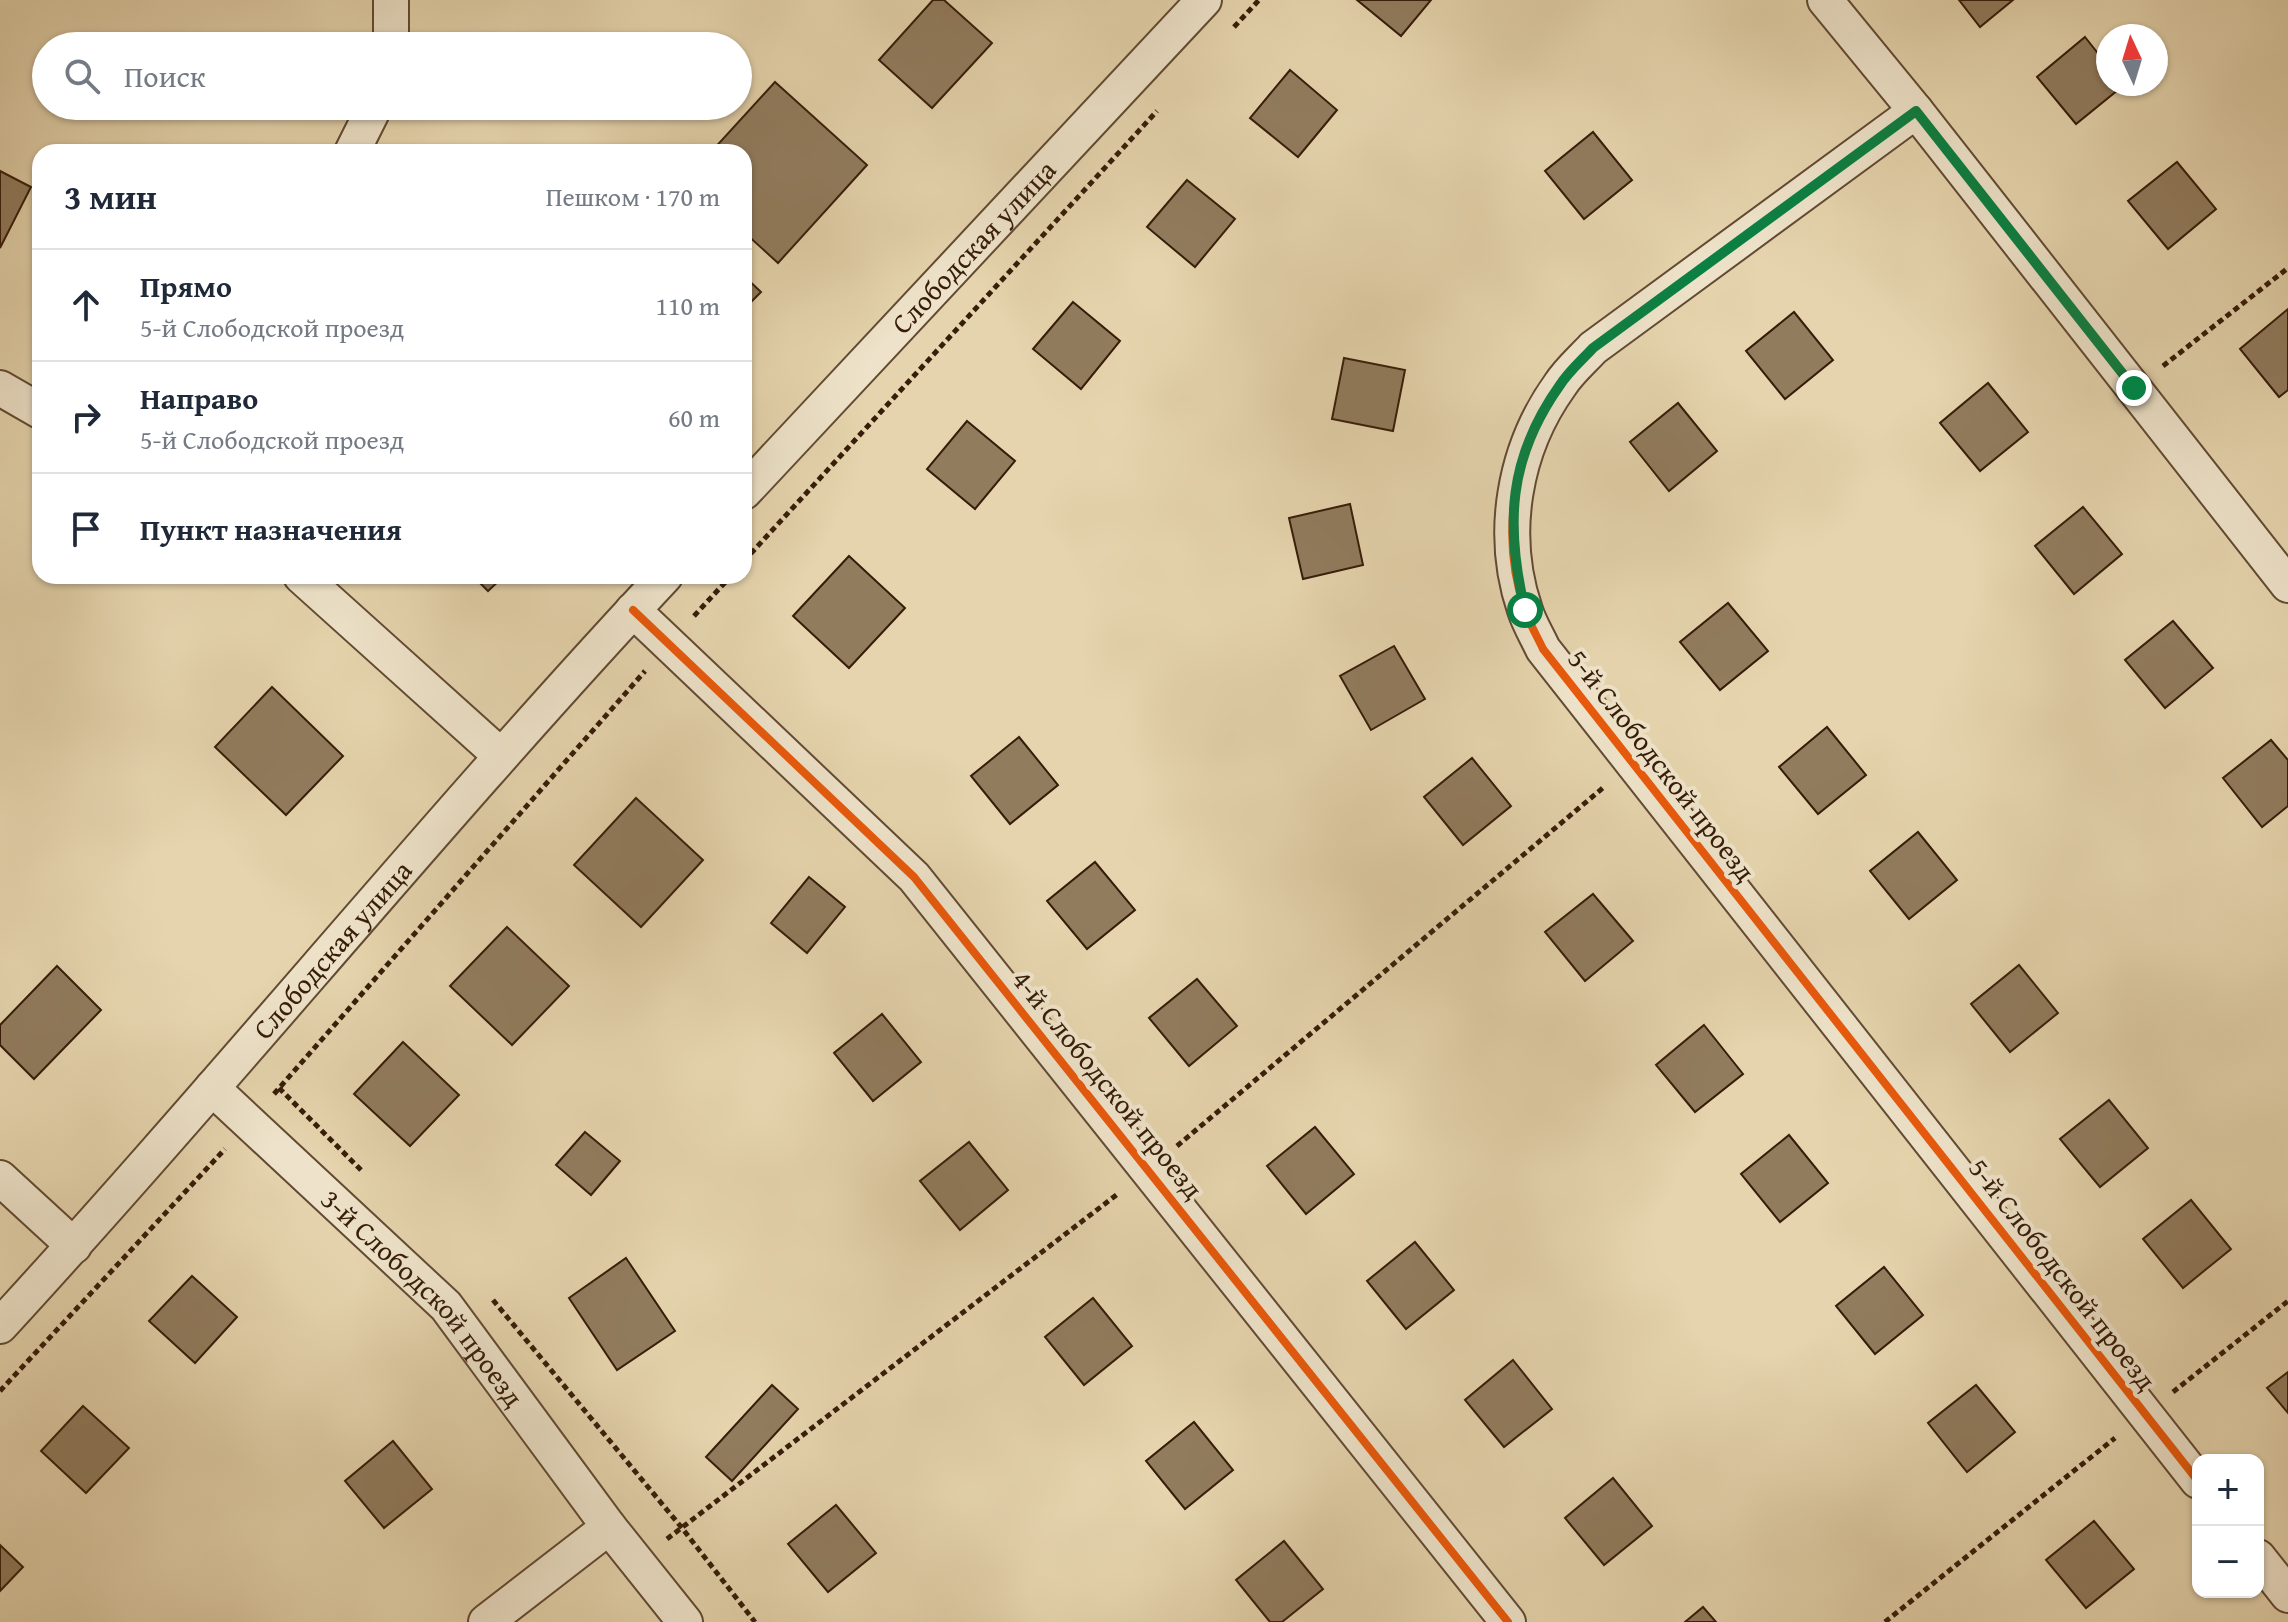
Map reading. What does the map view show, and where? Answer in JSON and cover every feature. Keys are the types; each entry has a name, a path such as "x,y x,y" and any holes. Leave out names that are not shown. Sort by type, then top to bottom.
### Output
{"street":[{"path":"391,0 391,32"},
{"name":"Слободская улица","path":"752,483 1204,0"},
{"path":"1825,0 1916,111 2288,585"},
{"name":"5-й Слободской проезд","path":"1916,111 1593,348 1561,383 1536,423 1519,469 1512,516 1514,564 1525,610 1543,649 2192,1473"},
{"path":"356,144 368,120"},
{"path":"0,388 32,406"},
{"path":"310,584 501,756"},
{"name":"Слободская улица","path":"0,1326 74,1246 501,756 657,584"},
{"name":"4-й Слободской проезд","path":"633,610 914,877 1508,1622"},
{"name":"3-й Слободской проезд","path":"212,1088 446,1306 609,1527 685,1622"},
{"path":"0,1178 74,1246"},
{"path":"486,1622 609,1527"},
{"path":"2264,1565 2288,1595"}],"path":[{"path":"1227,35 1259,0"},
{"path":"752,552 1163,105"},
{"path":"2134,388 2288,268"},
{"path":"0,1391 249,1122 724,584"},
{"path":"1885,1622 2288,1301"}],"building":[{"path":"933,0 944,0 992,43 932,108 879,60"},
{"path":"1357,0 1431,0 1401,36"},
{"path":"1959,0 2013,0 1980,27"},
{"path":"2085,37 2096,51 2096,96 2110,96 2076,124 2037,77"},
{"path":"1290,70 1337,110 1298,157 1250,118"},
{"path":"775,82 867,165 778,263 752,239 752,144 718,144 740,120 752,120 752,107"},
{"path":"1593,132 1632,180 1584,219 1545,171"},
{"path":"2177,162 2216,209 2168,249 2128,201"},
{"path":"0,171 31,187 0,248"},
{"path":"1187,180 1235,219 1195,267 1147,227"},
{"path":"752,284 761,292 752,301"},
{"path":"1073,302 1120,341 1081,389 1033,349"},
{"path":"2288,309 2288,390 2279,397 2240,349"},
{"path":"1794,312 1833,360 1785,399 1746,351"},
{"path":"1344,358 1405,370 1393,431 1332,419"},
{"path":"1988,383 2028,432 1980,471 1940,423"},
{"path":"1678,403 1717,451 1669,491 1630,442"},
{"path":"967,421 1015,461 975,509 927,469"},
{"path":"1350,504 1363,565 1303,579 1289,518"},
{"path":"2083,507 2122,554 2074,594 2035,546"},
{"path":"849,556 905,608 849,668 793,616"},
{"path":"481,584 495,584 488,591"},
{"path":"1728,603 1768,651 1720,690 1680,642"},
{"path":"2173,621 2213,668 2165,708 2125,660"},
{"path":"1394,646 1425,699 1371,730 1340,676"},
{"path":"272,687 343,756 286,815 215,747"},
{"path":"1827,727 1866,775 1818,814 1779,767"},
{"path":"1019,737 1058,785 1010,824 971,776"},
{"path":"2271,740 2288,760 2288,806 2262,827 2223,778"},
{"path":"1472,758 1511,806 1463,845 1424,797"},
{"path":"636,798 703,860 641,927 574,865"},
{"path":"1918,832 1957,880 1909,919 1870,871"},
{"path":"1095,862 1135,910 1087,949 1047,901"},
{"path":"809,877 845,907 807,953 771,923"},
{"path":"1593,894 1633,941 1585,981 1545,932"},
{"path":"507,927 569,986 512,1045 450,986"},
{"path":"2019,965 2058,1013 2010,1052 1971,1004"},
{"path":"57,966 101,1010 34,1079 0,1045 0,1025"},
{"path":"1197,979 1237,1026 1189,1066 1149,1018"},
{"path":"882,1014 921,1062 873,1101 834,1053"},
{"path":"1704,1025 1743,1074 1695,1112 1656,1065"},
{"path":"403,1042 459,1095 410,1146 354,1094"},
{"path":"2109,1100 2148,1148 2100,1187 2060,1139"},
{"path":"1315,1127 1354,1174 1306,1214 1267,1166"},
{"path":"585,1132 620,1161 591,1195 556,1165"},
{"path":"1789,1135 1828,1183 1780,1222 1741,1174"},
{"path":"969,1142 1008,1190 960,1230 920,1181"},
{"path":"2191,1200 2231,1249 2183,1288 2143,1239"},
{"path":"1415,1242 1454,1290 1406,1329 1367,1281"},
{"path":"626,1258 675,1331 617,1370 569,1298"},
{"path":"1884,1267 1923,1315 1875,1354 1836,1306"},
{"path":"192,1276 237,1317 195,1363 149,1321"},
{"path":"1093,1298 1132,1346 1084,1385 1045,1337"},
{"path":"1513,1360 1552,1409 1504,1447 1465,1400"},
{"path":"2288,1372 2288,1413 2267,1388"},
{"path":"772,1385 798,1409 732,1481 706,1457"},
{"path":"1976,1385 2015,1432 1967,1472 1928,1423"},
{"path":"83,1406 129,1448 86,1493 41,1451"},
{"path":"1194,1422 1233,1470 1185,1509 1146,1461"},
{"path":"393,1441 432,1489 384,1528 345,1481"},
{"path":"1613,1478 1652,1526 1604,1565 1565,1518"},
{"path":"836,1505 876,1553 828,1592 788,1544"},
{"path":"2094,1521 2134,1569 2086,1608 2046,1560"},
{"path":"1284,1541 1323,1589 1282,1622 1270,1622 1236,1580"},
{"path":"0,1545 23,1567 0,1591"},
{"path":"1703,1607 1716,1622 1685,1622"}],"cycle path":[{"path":"1916,111 1593,348 1567,375 1544,410 1522,464 1513,522 1517,581 1527,615 1543,649 2192,1473"},
{"path":"633,610 914,877 1508,1622"}],"route":[{"path":"1525,610 1514,564 1512,516 1519,469 1536,423 1561,383 1593,348 1916,111 2134,388"}]}
